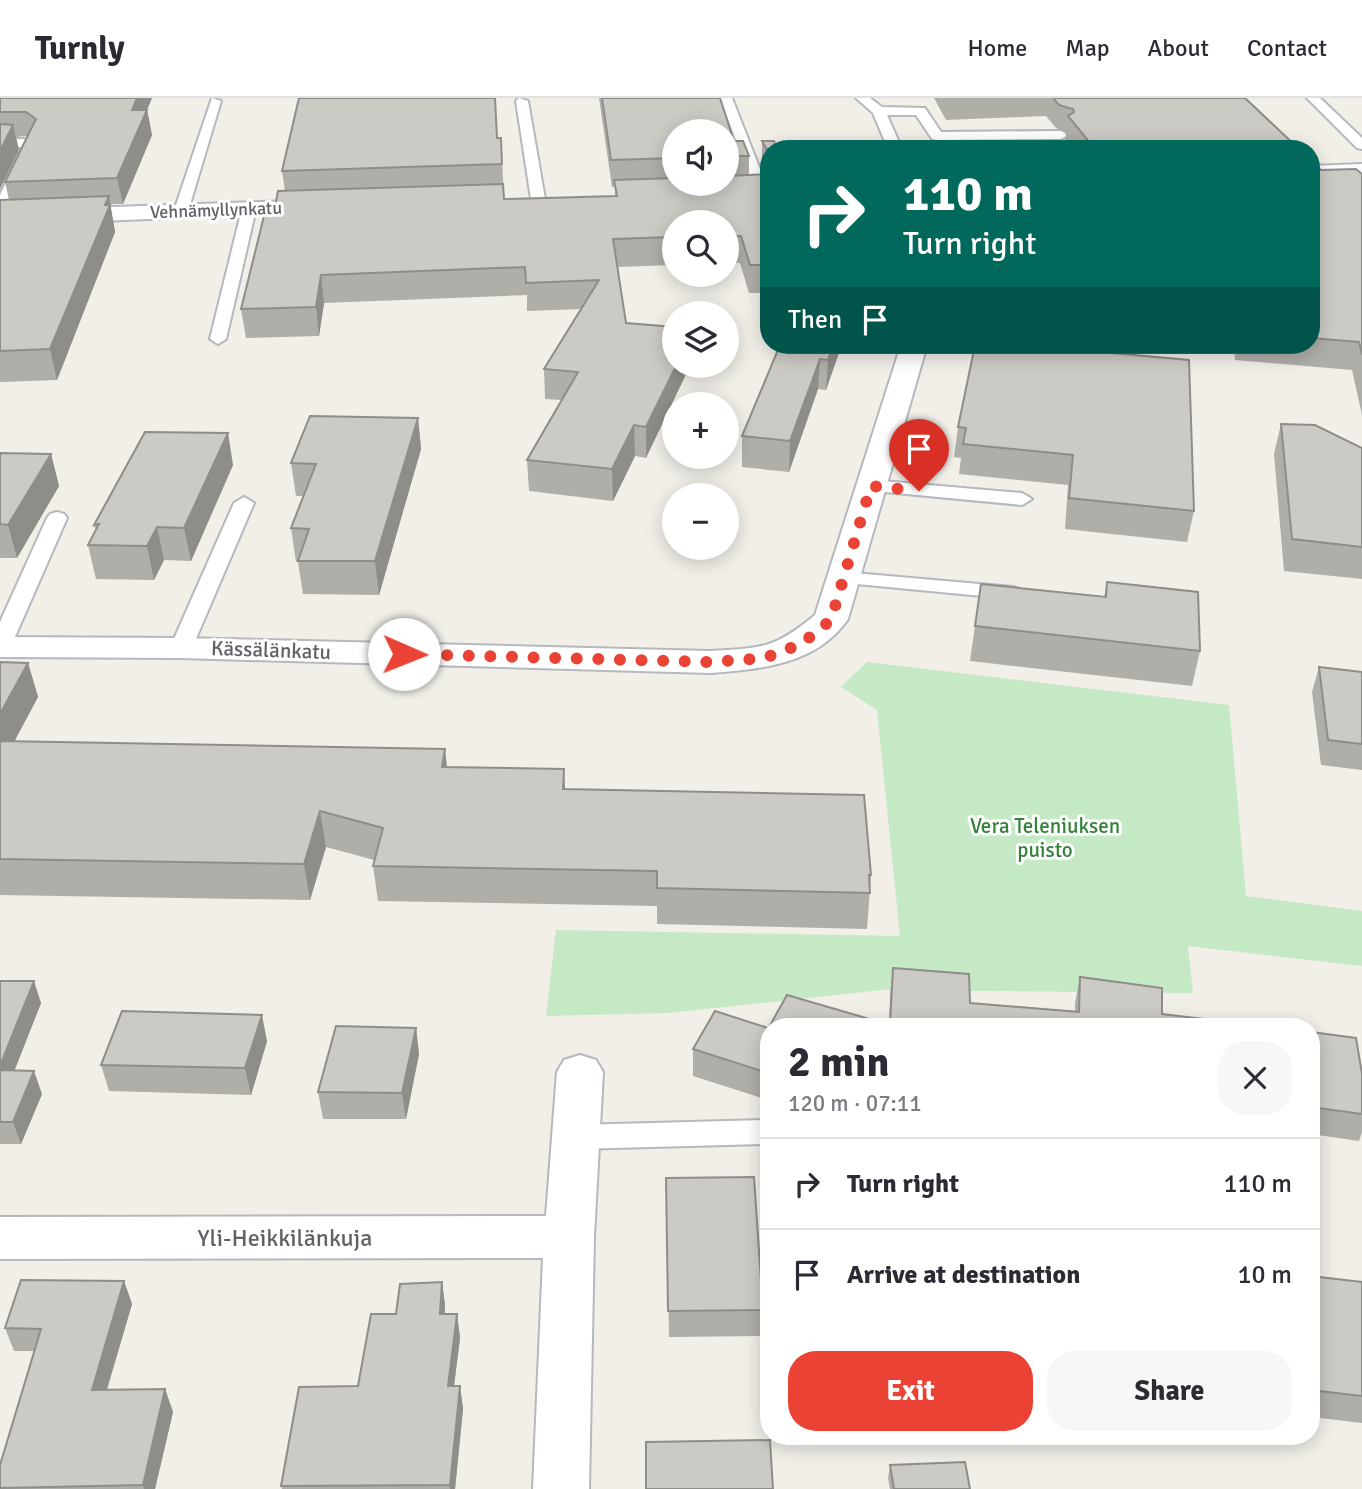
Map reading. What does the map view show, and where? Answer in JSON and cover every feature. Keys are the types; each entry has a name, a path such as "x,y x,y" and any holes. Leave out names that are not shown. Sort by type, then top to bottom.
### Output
{"street":[{"path":"1320,173 1362,171"},
{"path":"739,192 760,191"},
{"path":"510,200 563,198"},
{"name":"Vehnämyllynkatu","path":"0,218 345,206"},
{"name":"Kässälänkatu","path":"0,646 710,662 765,658 801,644 831,620 911,354"},
{"path":"561,1489 569,1237 580,1072"},
{"name":"Yli-Heikkilänkuja","path":"0,1238 569,1237"}],"lane":[{"path":"726,98 760,179"},
{"path":"862,98 878,111 891,140"},
{"path":"1313,98 1362,145"},
{"path":"181,211 215,101"},
{"path":"522,101 538,199"},
{"path":"878,111 920,111 937,136 1061,135"},
{"path":"0,143 32,143 0,210"},
{"path":"218,339 248,209"},
{"path":"871,486 1022,499"},
{"path":"181,648 244,503"},
{"path":"0,646 57,518"},
{"path":"843,578 1037,595"},
{"path":"576,1137 760,1132"}],"green space":[{"name":"Vera Teleniuksen puisto","path":"867,662 1229,705 1246,896 1362,911 1362,966 1188,946 1193,993 882,990 669,1013 546,1016 556,930 900,936 877,710 841,687"}],"building":[{"path":"0,98 137,98 132,110 147,110 117,178 5,182 36,119 26,112 0,112"},
{"path":"299,98 495,98 497,138 501,138 502,164 282,171"},
{"path":"602,98 720,98 727,119 662,119 662,158 611,160"},
{"path":"1053,98 1245,98 1289,140 1088,140 1068,116 1074,112 1073,109 1059,105"},
{"path":"0,124 13,125 0,151"},
{"path":"739,141 743,141 749,156 739,156"},
{"path":"1320,169 1356,169 1362,174 1362,355 1359,342 1320,339"},
{"path":"760,174 760,265 750,265 739,236 739,210 662,210 662,237 613,239 626,323 662,326 662,378 670,378 646,427 634,425 612,469 527,460 578,372 544,369 599,280 526,283 525,267 321,275 316,307 241,309 266,208 275,207 278,191 503,184 504,199 617,196 614,180 662,178 662,196 739,196 739,175"},
{"path":"109,196 105,205 110,205 50,349 0,351 0,200"},
{"path":"776,354 830,354 828,360 820,359 790,441 742,436"},
{"path":"973,354 1122,354 1189,360 1194,511 1069,498 1073,455 963,444 966,428 958,427"},
{"path":"310,416 418,418 375,561 298,561 309,529 291,528 316,464 291,463"},
{"path":"1281,424 1315,425 1362,448 1362,547 1292,539"},
{"path":"145,432 228,433 184,528 157,527 147,546 88,545 99,524 94,525"},
{"path":"0,453 51,454 8,525 0,524"},
{"path":"1107,582 1198,592 1200,651 975,626 981,584 1106,597"},
{"path":"0,662 28,663 0,714"},
{"path":"1319,667 1362,672 1362,744 1328,740"},
{"path":"0,741 445,749 442,767 564,769 563,789 864,795 870,893 657,888 657,871 373,866 383,828 320,811 304,864 0,859"},
{"path":"893,968 969,974 970,1003 1079,1012 1080,977 1162,988 1162,1014 1196,1018 890,1018"},
{"path":"0,981 34,981 0,1066"},
{"path":"787,995 866,1018 774,1018"},
{"path":"122,1011 262,1015 245,1068 101,1065"},
{"path":"715,1011 760,1025 760,1070 693,1049"},
{"path":"336,1026 416,1028 402,1093 318,1092"},
{"path":"1320,1033 1356,1038 1362,1074 1362,1114 1320,1108"},
{"path":"0,1070 34,1071 13,1122 0,1122"},
{"path":"754,1177 760,1310 668,1311 666,1178"},
{"path":"1320,1277 1362,1282 1362,1396 1320,1391"},
{"path":"21,1280 124,1281 92,1390 165,1389 143,1485 0,1488 0,1465 41,1329 5,1328"},
{"path":"442,1282 440,1314 457,1314 448,1386 460,1386 450,1485 281,1486 299,1387 358,1386 371,1314 396,1314 400,1284"},
{"path":"760,1440 760,1445 770,1445 773,1489 646,1489 646,1442"},
{"path":"965,1462 970,1489 894,1489 890,1465"}],"route":[{"path":"404,654 710,662 765,658 801,644 831,620 871,486 919,491"}]}
